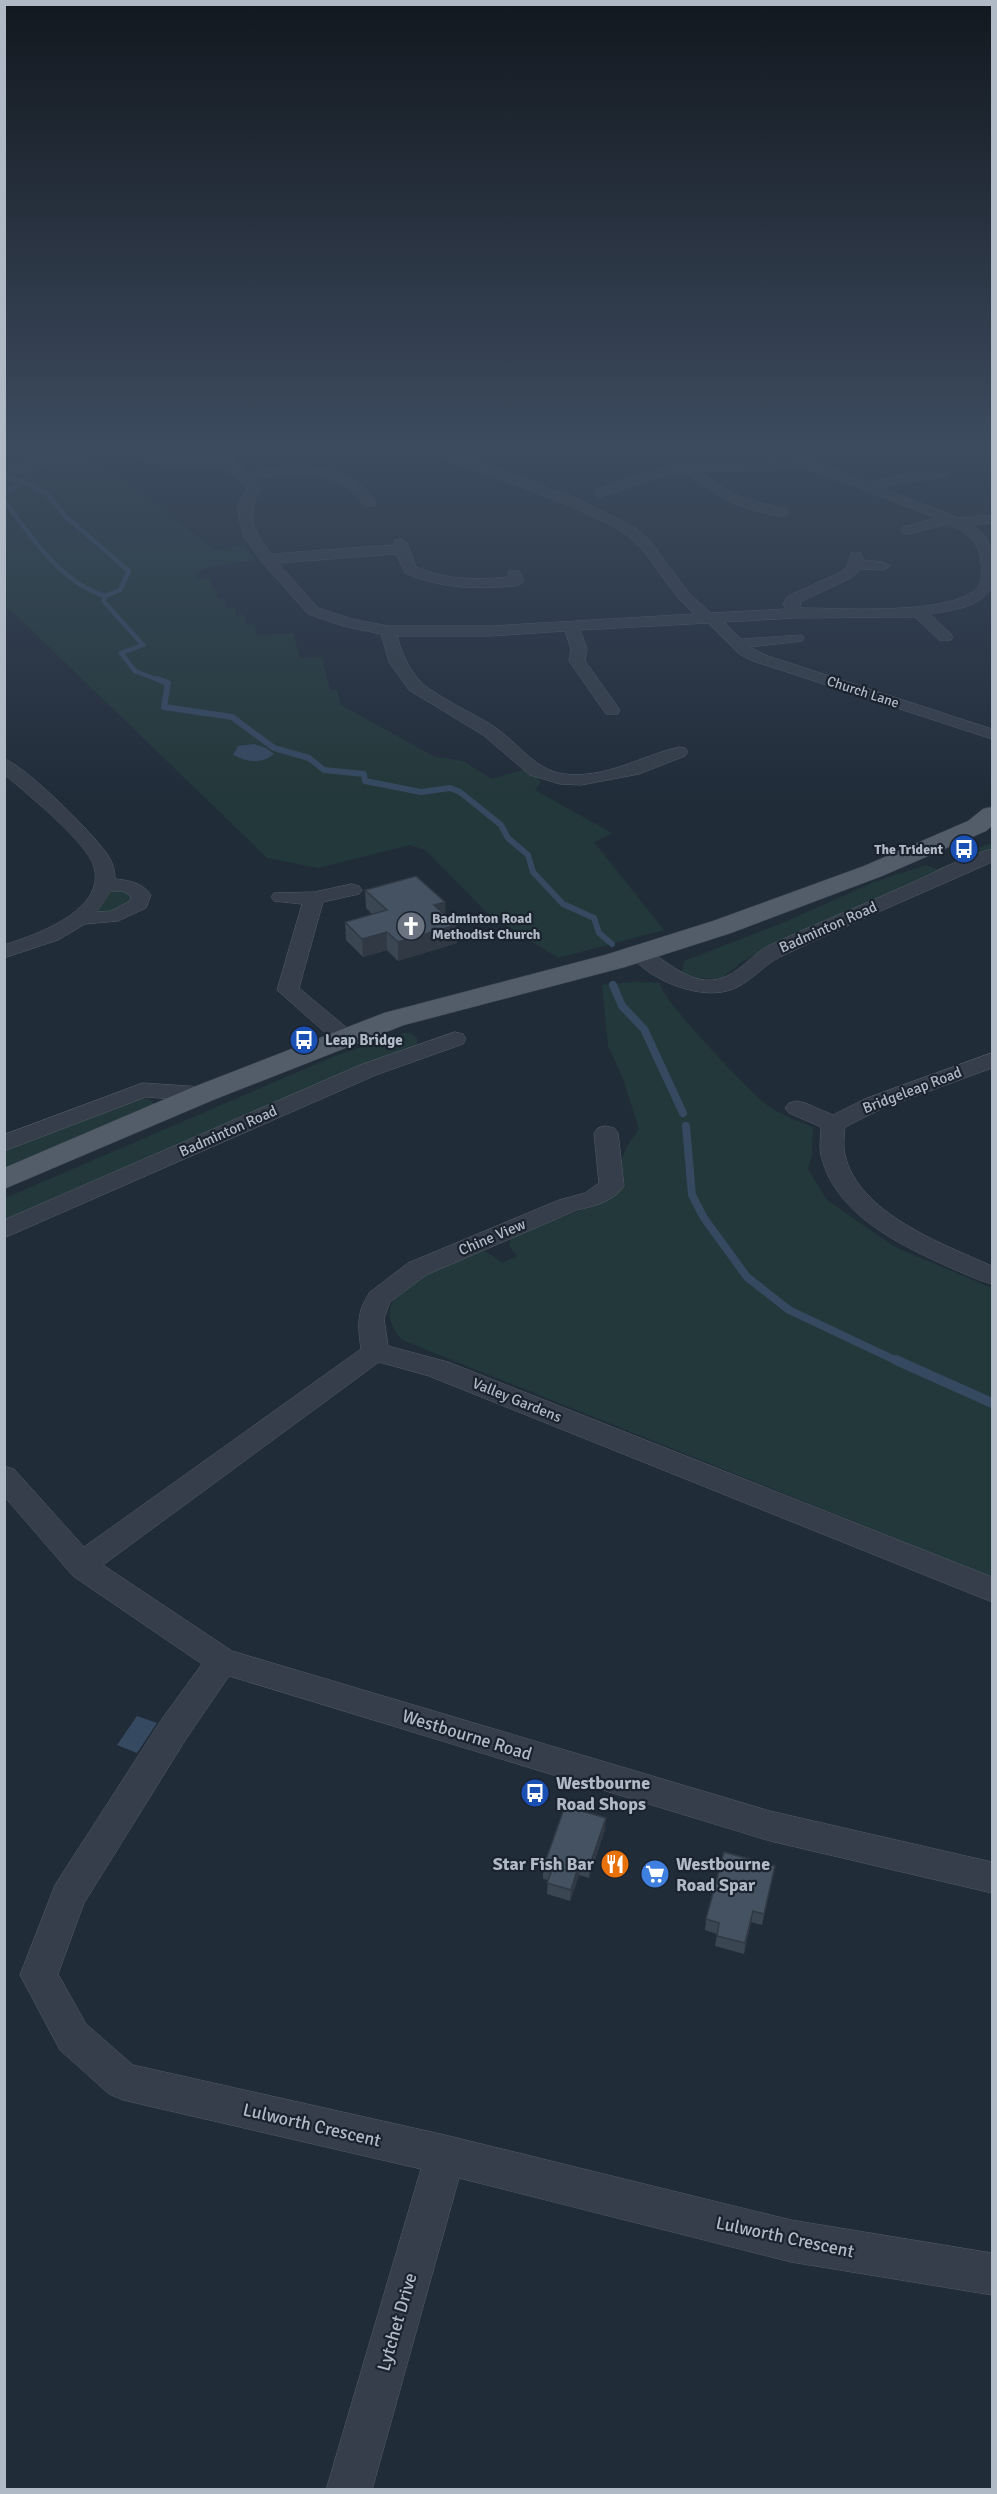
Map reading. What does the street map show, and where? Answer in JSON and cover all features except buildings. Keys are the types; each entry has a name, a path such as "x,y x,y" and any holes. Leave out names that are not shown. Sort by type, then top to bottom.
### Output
{"main road":[{"path":"4,1180 202,1094 394,1019 639,953 722,927 873,871 987,822"}],"street":[{"path":"273,565 313,611 348,623 388,631 491,631 711,620 795,612 919,612 955,605 988,591 989,565"},
{"path":"408,565 410,570 464,584 517,581 514,574"},
{"name":"Church Lane","path":"661,565 684,596 737,644 759,658 993,734"},
{"path":"795,612 791,604 793,599 846,575 855,565"},
{"path":"919,612 936,635"},
{"path":"571,626 579,649 577,661 584,673 600,690 612,710"},
{"path":"388,631 397,662 415,686 489,731 536,771 560,779 581,780 607,777 633,770 654,756 679,752"},
{"path":"737,644 796,638"},
{"path":"4,764 91,846 104,866 105,885 95,902 57,933 4,952"},
{"path":"542,793 560,779"},
{"name":"Badminton Road","path":"639,953 664,972 692,985 720,986 738,979 773,952 993,855"},
{"path":"79,917 108,918 127,913 139,904 141,895 135,889 117,884 105,885"},
{"path":"281,897 314,898 352,890"},
{"path":"314,898 288,990 345,1038"},
{"name":"Badminton Road","path":"4,1230 368,1070 454,1039"},
{"name":"Bridgeleap Road","path":"833,1124 874,1103 993,1060"},
{"path":"4,1144 143,1090 202,1094"},
{"path":"797,1108 833,1124 832,1155 844,1183 856,1198 911,1239 993,1276"},
{"name":"Chine View","path":"375,1352 371,1318 379,1298 417,1269 568,1205 594,1198 612,1186 606,1133"},
{"path":"81,1565 375,1352"},
{"name":"Valley Gardens","path":"375,1352 438,1369 993,1590"},
{"name":"Westbourne Road","path":"9,1487 81,1565 222,1661 770,1826 993,1878"},
{"name":"Lulworth Crescent","path":"222,1661 174,1729 68,1896 39,1975 73,2037 123,2081 445,2156 791,2241 993,2274"},
{"name":"Lytchet Drive","path":"350,2490 445,2156"}],"green space":[{"path":"5,565 221,565 196,572 197,579 210,578 212,589 217,589 218,599 224,599 226,608 235,607 236,615 244,615 246,625 254,624 257,635 293,633 300,658 322,657 330,690 337,690 341,705 435,757 463,761 492,779 526,769 536,775 541,782 535,790 612,833 594,842 664,930 558,958 488,914 425,850 410,845 318,868 267,858 11,610 5,608"},
{"path":"992,843 992,850 771,945 742,962 721,979 696,978 682,972 684,961 787,921 874,882 926,865 937,869 968,857 964,853"},
{"path":"106,886 133,889 137,904 91,917"},
{"path":"633,982 660,983 664,992 688,1023 763,1102 813,1127 812,1155 808,1169 827,1200 895,1247 992,1288 992,1577 402,1340 391,1323 390,1308 397,1294 427,1273 478,1251 487,1252 502,1263 517,1256 509,1246 511,1237 602,1202 619,1192 624,1176 620,1164 627,1146 639,1129 623,1079 608,1046 602,985"},
{"path":"403,1033 411,1033 417,1038 417,1045 356,1068 5,1226 5,1198 335,1056"},
{"path":"132,1099 148,1099 159,1106 5,1167 5,1151"}],"water":[{"path":"254,744 274,754 259,761 233,755 238,746"},
{"path":"137,1716 157,1723 137,1753 117,1745"}],"waterway":[{"path":"56,565 73,580 105,596"},
{"path":"105,596 120,590 129,571 122,565"},
{"path":"104,601 105,596"},
{"path":"106,604 143,645 121,653 135,671 161,681"},
{"path":"157,679 168,683 164,707 232,717 274,748 309,758 324,770 364,774 365,781 421,792 450,788 460,792 501,825 508,838 528,855 533,872 563,904 594,918 599,933 612,944"},
{"path":"613,985 622,1006 644,1029 683,1113"},
{"path":"686,1126 692,1195 704,1218 747,1277 789,1310 899,1362"},
{"path":"896,1360 992,1403"}],"place":[{"name":"The Trident","path":"964,849"},
{"name":"Badminton Road Methodist Church","path":"411,926"},
{"name":"Leap Bridge","path":"304,1040"},
{"name":"Westbourne Road Shops","path":"535,1793"},
{"name":"Star Fish Bar","path":"615,1864"},
{"name":"Westbourne Road Spar","path":"655,1874"}]}
